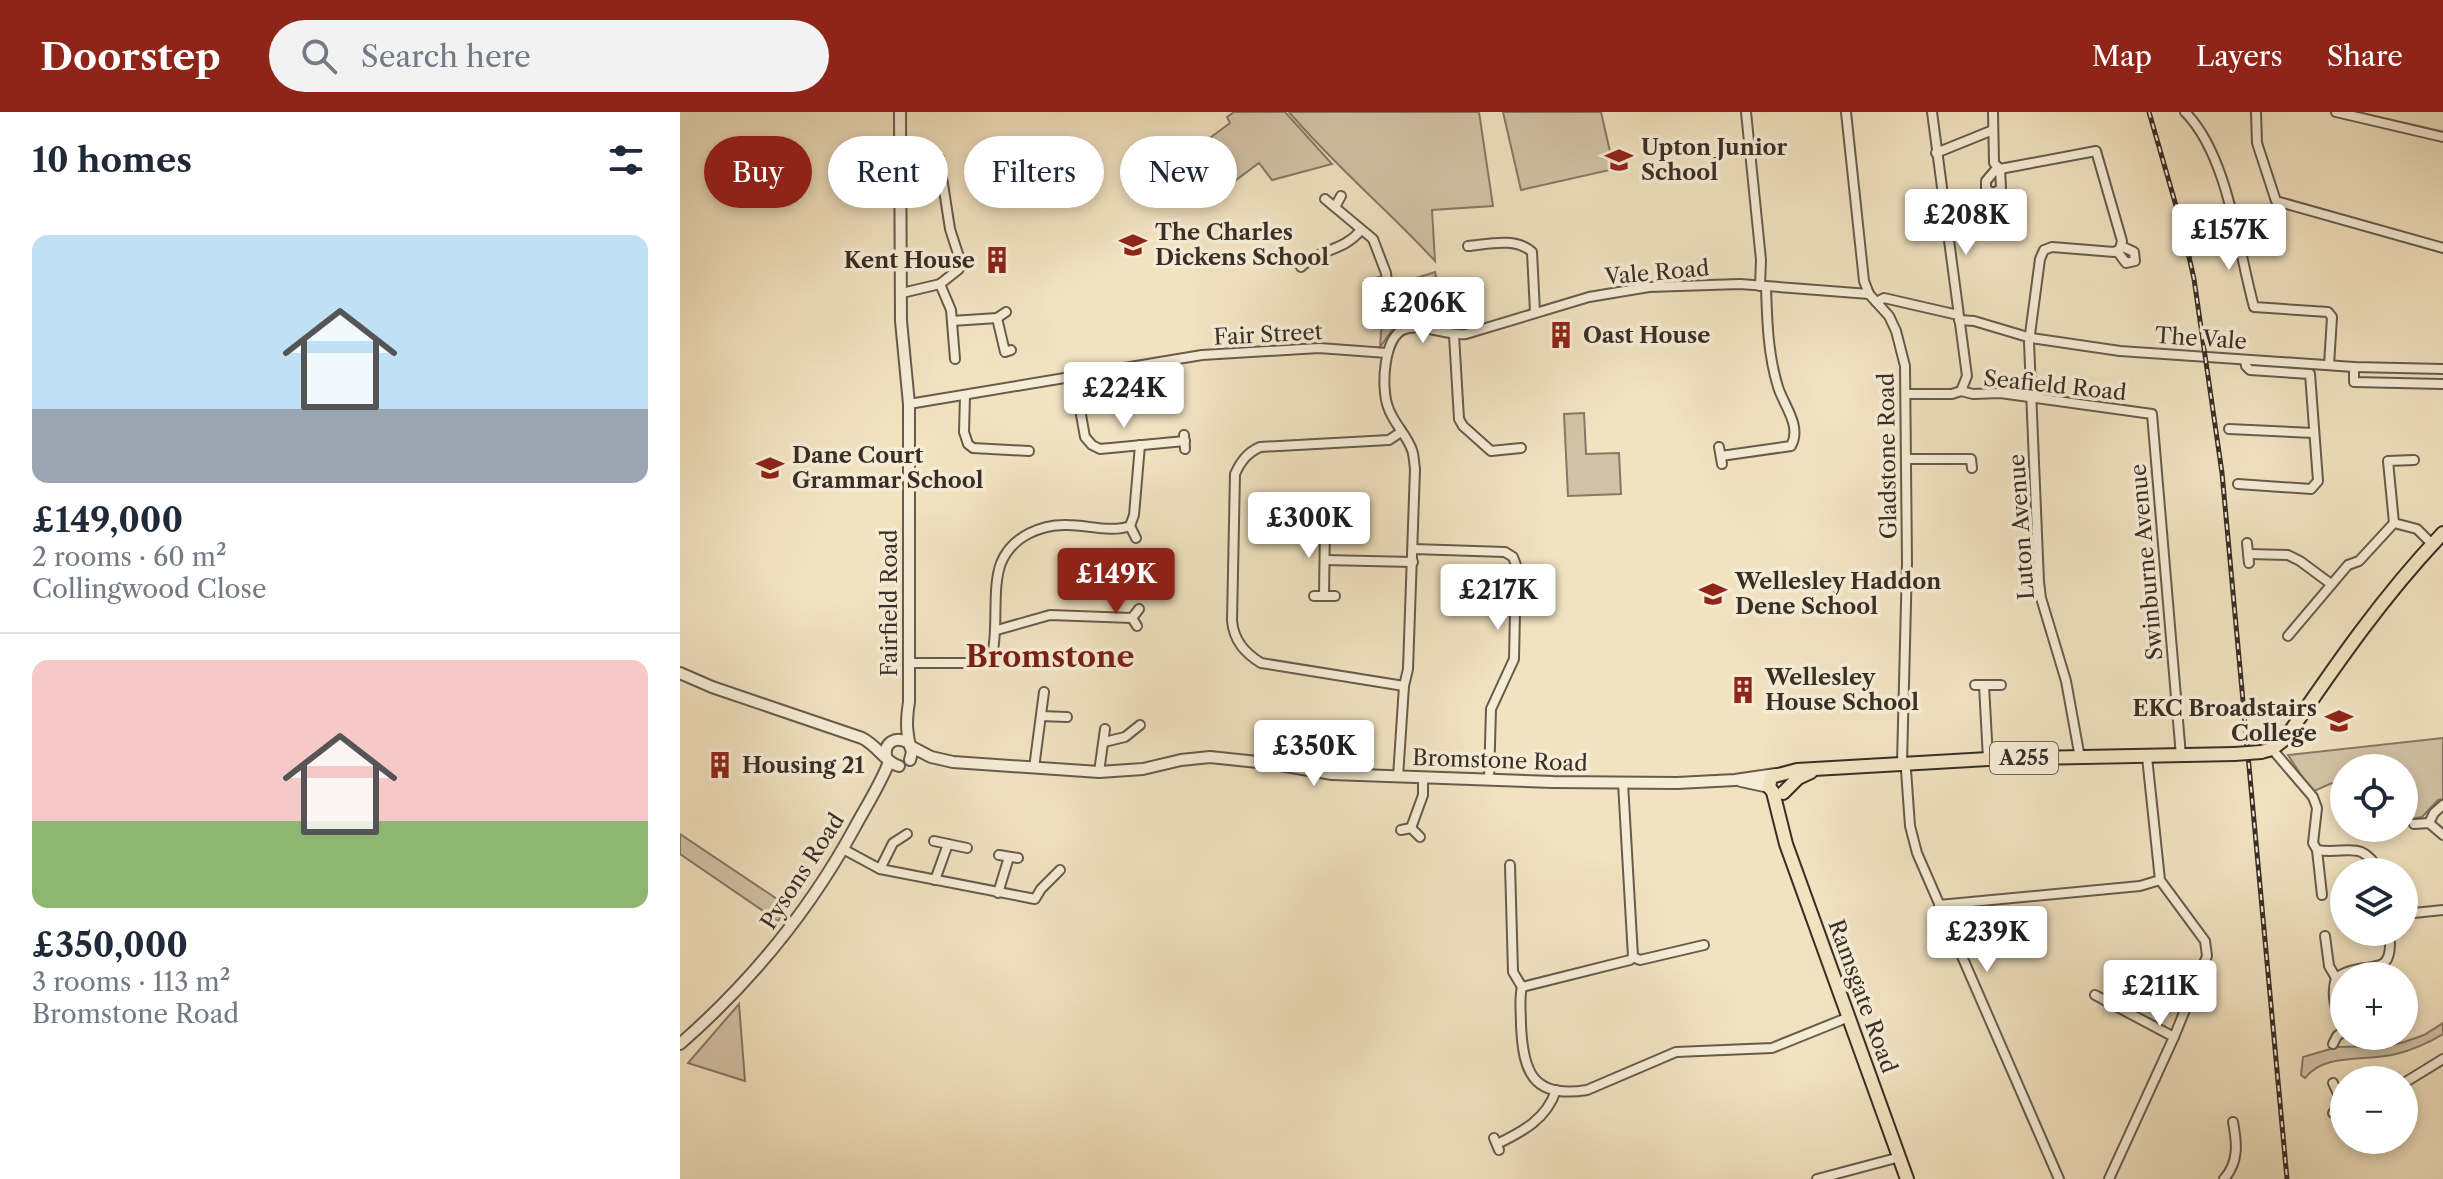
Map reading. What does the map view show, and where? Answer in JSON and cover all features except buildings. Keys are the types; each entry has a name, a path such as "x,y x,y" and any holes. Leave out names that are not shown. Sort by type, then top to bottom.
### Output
{"main road":[{"path":"2266,750 2285,739 2364,624 2400,578 2443,533"},
{"name":"A255","path":"1779,774 1797,770 1904,767 1988,759 2181,756 2266,750"},
{"path":"1779,774 1771,777 1778,790 1814,770"},
{"name":"Ramsgate Road","path":"1778,790 1781,826 1907,1179"}],"street":[{"name":"Fairfield Road","path":"900,112 901,321 909,404 909,702 906,722 908,744 896,761 886,748 906,722"},
{"path":"1720,455 1791,446 1796,438 1774,369 1746,112"},
{"name":"Gladstone Road","path":"1846,112 1864,281 1872,298 1889,316 1905,366 1907,563 1904,767 1910,826 1917,853 2059,1179"},
{"path":"1932,112 1967,376 1961,391"},
{"path":"2185,112 2206,139 2238,238 2254,307 2328,312 2332,317 2329,365"},
{"path":"2256,112 2257,143 2276,201 2443,248"},
{"path":"2336,112 2443,137"},
{"path":"1936,153 1993,130 1996,113"},
{"name":"Luton Avenue","path":"1993,130 1994,163 1998,168 2096,151 2122,241 2119,249 2052,247 2044,250 2040,259 2031,338 2039,582 2066,681 2080,758"},
{"path":"1335,207 1341,196"},
{"path":"1325,199 1373,239 1386,273 1389,301 1403,329"},
{"path":"902,293 940,284 959,269 960,260 947,208"},
{"path":"1301,267 1319,254 1345,246 1361,230"},
{"path":"1474,243 1511,243 1522,245 1532,252 1535,312"},
{"path":"940,284 952,321 955,359"},
{"name":"Vale Road","path":"1454,335 1589,297 1649,287 1740,284 1835,290 1888,298 1959,318"},
{"path":"952,321 997,318 1006,312"},
{"path":"997,318 1005,352 1011,350"},
{"name":"The Vale","path":"1959,318 2031,338 2120,351 2354,367 2443,369"},
{"path":"1398,777 1404,686 1408,669 1415,469 1412,450 1387,406 1387,353 1395,336 1403,329 1415,327 1454,335 1459,419 1463,426 1490,455 1521,448"},
{"name":"Fair Street","path":"909,404 1202,355 1319,348 1387,353"},
{"path":"2238,484 2311,489 2318,481 2312,376 2307,372 2250,370 2245,360"},
{"path":"2354,367 2354,382 2443,384"},
{"path":"1074,376 1085,437 1092,445 1100,449 1185,442"},
{"name":"Seafield Road","path":"1906,394 1952,394 1961,391 2000,393 2152,414"},
{"path":"965,396 964,432 968,444 973,448 1004,454 1029,451"},
{"name":"Swinburne Avenue","path":"2152,414 2181,756"},
{"path":"2229,429 2314,433"},
{"path":"1401,432 1389,440 1260,447 1240,463 1235,474 1232,621 1238,643 1248,655 1261,663 1404,686"},
{"path":"1136,538 1130,526 1134,515 1140,445"},
{"path":"1906,459 1971,459 1972,468"},
{"path":"2394,523 2388,461 2414,460"},
{"path":"2288,636 2348,565 2359,561 2394,523 2417,529 2432,544"},
{"path":"1314,524 1335,524"},
{"path":"1324,596 1325,524"},
{"path":"908,663 978,663 993,650 1002,562 1011,548 1026,535 1042,527 1065,525 1119,529 1130,526"},
{"path":"2247,543 2249,558 2288,555 2331,584"},
{"path":"1413,549 1505,552 1513,557 1516,565 1514,659 1491,709 1489,780"},
{"path":"1325,560 1413,562"},
{"path":"1314,596 1335,596"},
{"path":"997,630 1050,615 1134,622 1139,609"},
{"path":"680,673 712,687 862,738 896,761"},
{"path":"1988,759 1979,685 2001,685"},
{"path":"1034,768 1044,692"},
{"path":"1041,716 1067,717"},
{"path":"1104,742 1125,737 1140,725"},
{"path":"1099,772 1105,729"},
{"name":"Bromstone Road","path":"862,738 908,744 931,757 953,762 1099,772 1143,769 1210,757 1332,774 1489,780 1623,783 1735,780 1779,774"},
{"path":"2266,750 2313,797 2317,808 2313,843 2317,850 2322,895"},
{"name":"Bromstone Road","path":"896,761 931,757"},
{"path":"2109,1179 2207,956 2205,941 2160,880 2147,757"},
{"name":"Pysons Road","path":"680,1044 707,1020 796,922 896,761"},
{"path":"1420,837 1406,829 1423,795 1423,778"},
{"name":"Bromstone Road","path":"1735,780 1778,790"},
{"path":"1623,783 1633,957"},
{"path":"2429,823 2443,805"},
{"path":"2418,824 2429,823 2443,835"},
{"path":"880,869 893,843 907,834"},
{"path":"934,841 967,848"},
{"path":"935,880 948,844"},
{"path":"843,849 880,869 1035,899 1060,870"},
{"path":"2317,850 2362,851 2368,858"},
{"path":"998,893 1014,857 999,855"},
{"path":"1510,865 1515,876 1513,972 1522,987 1522,1055 1537,1082 1556,1090 1587,1090 1676,1052 1772,1048 1849,1017"},
{"path":"1939,905 2140,886 2160,880"},
{"path":"2418,913 2443,910"},
{"path":"1690,935 1692,947"},
{"path":"2325,936 2330,968"},
{"path":"1633,957 1640,960 1704,945"},
{"path":"1522,987 1633,957"},
{"path":"2095,995 2174,1037"},
{"path":"2418,1074 2443,1059"},
{"path":"1497,1144 1533,1124 1545,1111 1556,1090"},
{"path":"2224,1179 2231,1171 2237,1149 2233,1122"},
{"path":"1817,1179 1900,1157"}],"shaded area":[{"path":"1234,112 1285,112 1332,164 1272,180 1259,163 1237,179 1237,136 1212,136 1230,123 1227,117"},
{"path":"1289,112 1479,112 1493,206 1432,210 1435,261"},
{"path":"1503,112 1601,112 1614,169 1521,190"},
{"path":"1435,272 1447,327 1406,321 1394,301 1394,285"},
{"path":"1379,277 1383,308 1393,329 1380,347 1382,318 1373,312 1364,281"},
{"path":"1584,413 1586,454 1619,453 1621,494 1568,496 1564,414"},
{"path":"2443,738 2443,799 2418,818 2418,754 2330,754 2330,784 2312,792 2288,755"},
{"path":"680,834 789,907 778,921 680,854"},
{"path":"739,1004 745,1081 688,1063"},
{"path":"2443,1023 2443,1034 2418,1046 2418,1037"},
{"path":"2330,1049 2408,1050 2385,1056 2335,1061 2313,1070 2305,1078 2301,1075 2303,1057"}],"railway":[{"path":"2149,112 2194,279 2222,473 2287,1179"}],"place":[{"name":"Upton Junior School","path":"1619,160"},
{"name":"The Charles Dickens School","path":"1133,245"},
{"name":"Kent House","path":"997,260"},
{"name":"Oast House","path":"1561,335"},
{"name":"Dane Court Grammar School","path":"770,468"},
{"name":"Wellesley Haddon Dene School","path":"1713,594"},
{"name":"Wellesley House School","path":"1743,690"},
{"name":"EKC Broadstairs College","path":"2339,721"},
{"name":"Housing 21","path":"720,765"}],"district":[{"name":"Bromstone","path":"1050,657"}]}
